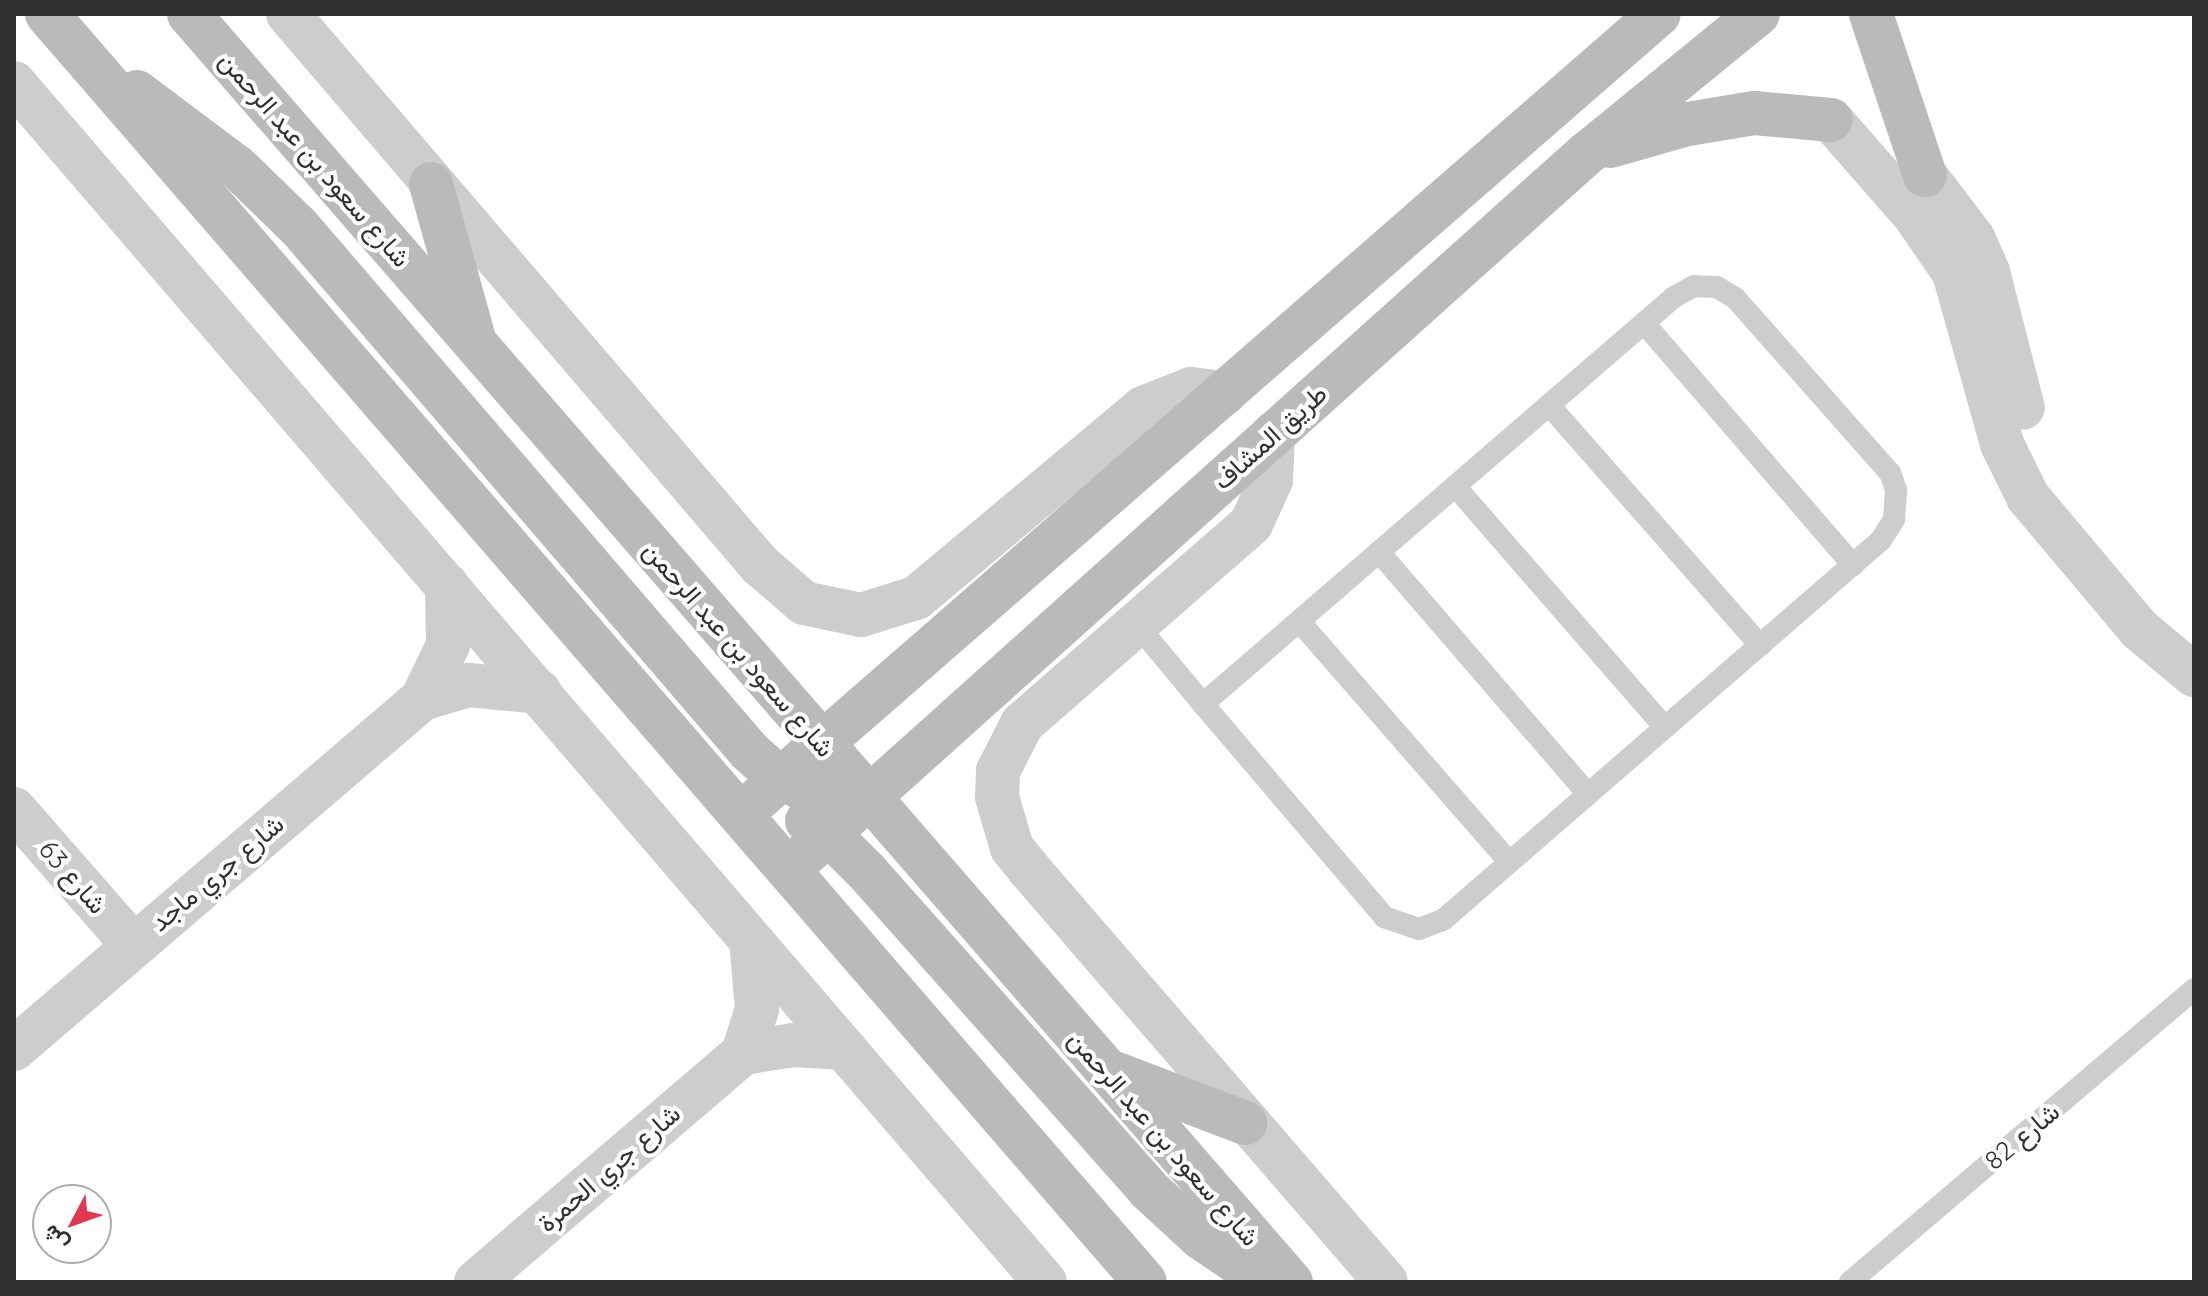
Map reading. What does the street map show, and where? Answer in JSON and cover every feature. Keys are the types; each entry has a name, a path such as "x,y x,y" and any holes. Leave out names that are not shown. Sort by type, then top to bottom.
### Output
{"main road":[{"path":"47,14 790,868 1115,1262 1145,1282"},
{"name":"شارع سعود بن عبد الرحمن","path":"189,14 1291,1282"},
{"path":"1604,62 1611,14"},
{"path":"742,813 823,746 1659,14"},
{"name":"طريق المشاف","path":"790,868 870,800 1585,155 1758,14"},
{"path":"1871,14 1925,175"},
{"path":"79,51 206,143 299,227 749,751 782,779 833,798 870,800"},
{"path":"1585,155 1722,117 1794,113 1831,120"},
{"path":"431,184 476,345"},
{"path":"742,813 793,816 830,835 1148,1189 1200,1237 1266,1282"},
{"path":"1103,1069 1245,1123"}],"street":[{"path":"288,14 760,565 804,603 832,612 875,612 916,598 1143,408 1191,389 1225,393"},
{"path":"14,83 1045,1282"},
{"path":"1831,120 1915,216 1954,273 2002,444 2028,497 2139,629 2190,671"},
{"path":"1925,175 1973,238 1988,272 2027,428 2050,479 2169,625 2190,671"},
{"path":"1273,434 1271,480 1251,524 1138,626 1022,724 998,771 1001,823 1028,868 1245,1123 1386,1282"},
{"name":"شارع جري ماجد","path":"422,699 448,645 447,585"},
{"name":"شارع جري ماجد","path":"14,1049 422,699 469,685 540,692"},
{"name":"شارع 63","path":"14,809 133,945"},
{"path":"751,940 757,1009 743,1053 793,1045 844,1048"},
{"name":"شارع جري الحمرة","path":"476,1282 743,1053"}],"lane":[{"path":"1138,626 1203,704 1395,924 1431,926 1881,540 1894,519 1896,490 1890,473 1727,291 1707,284 1683,290 1203,704"},
{"path":"1644,323 1853,565"},
{"path":"1549,405 1760,645"},
{"path":"1455,486 1665,728"},
{"path":"1379,552 1588,794"},
{"path":"1299,621 1509,862"},
{"name":"شارع 82","path":"1850,1282 2194,989"}]}
